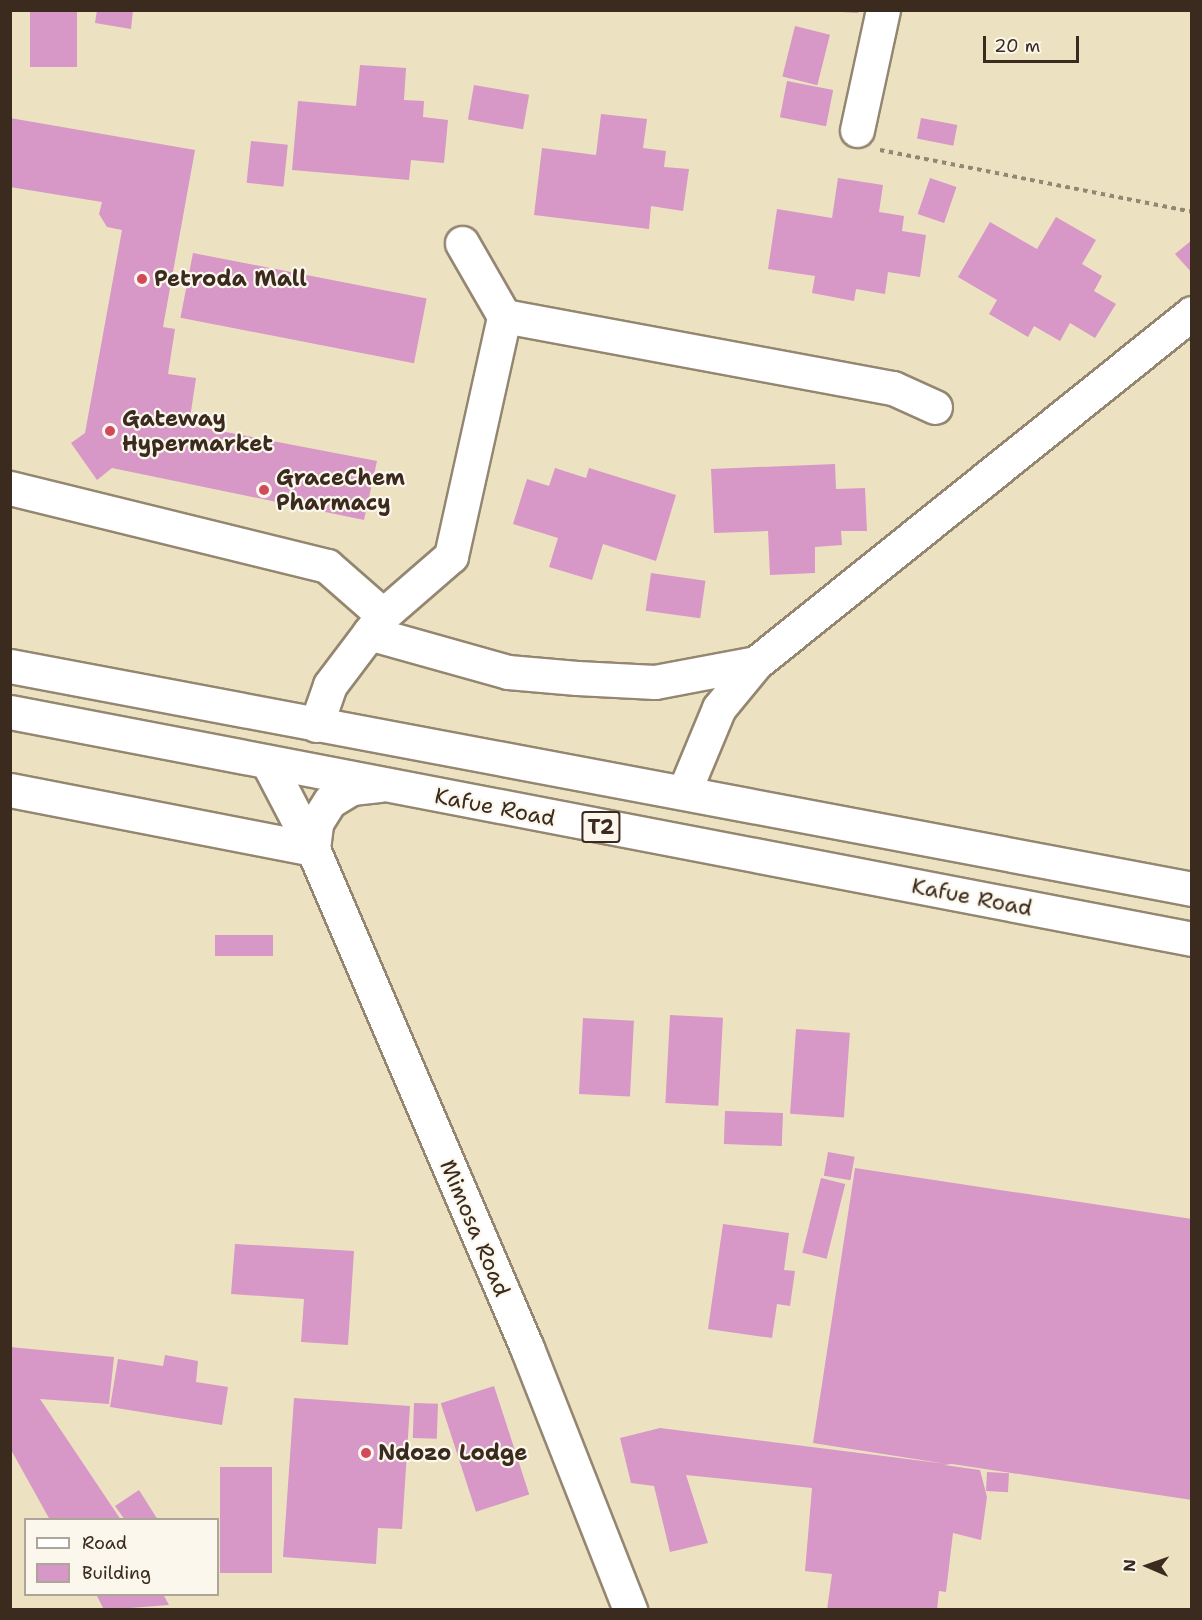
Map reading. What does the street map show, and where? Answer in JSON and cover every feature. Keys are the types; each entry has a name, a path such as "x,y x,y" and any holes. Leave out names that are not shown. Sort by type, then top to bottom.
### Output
{"main road":[{"path":"857,130 882,10"},
{"path":"316,725 330,685 376,624 451,556 504,316 462,243"},
{"path":"684,792 719,708 756,663 1191,313"},
{"path":"504,316 893,388 935,407"},
{"path":"10,488 327,566 376,624 508,672 655,682 756,663"},
{"name":"T2","path":"10,666 1191,889"},
{"name":"Kafue Road","path":"10,712 379,785 1191,939"},
{"name":"Mimosa Road","path":"268,763 314,849 527,1348 630,1610"},
{"path":"10,790 314,849 316,823 330,801 352,788 379,785"}],"path":[{"path":"857,130 858,141 870,148 1191,212"}],"building":[{"path":"30,10 77,10 77,67 30,67"},
{"path":"97,10 133,10 131,29 95,23"},
{"path":"841,10 859,10 858,13 841,12"},
{"path":"795,26 830,35 817,85 782,76"},
{"path":"360,65 406,68 404,100 424,101 423,117 448,120 444,163 411,160 409,180 292,170 298,101 356,106"},
{"path":"787,81 833,90 826,126 780,117"},
{"path":"474,85 529,95 523,129 468,119"},
{"path":"601,114 647,119 643,148 666,151 664,167 689,169 683,211 651,206 649,229 534,215 542,148 596,155"},
{"name":"Petroda Mall","path":"10,118 195,150 163,327 175,329 168,374 196,378 189,425 377,461 364,520 112,468 97,480 71,443 85,433 122,230 107,227 99,214 102,202 10,187"},
{"path":"921,118 957,125 953,146 917,139"},
{"path":"251,141 288,145 283,187 247,183"},
{"path":"838,178 883,185 879,212 904,216 902,231 926,235 920,277 888,272 885,294 856,289 854,301 812,293 815,276 768,269 777,209 832,218"},
{"path":"930,178 956,187 944,223 918,214"},
{"path":"1056,217 1096,240 1082,264 1102,276 1094,291 1116,304 1095,338 1070,323 1060,341 1034,326 1028,337 989,314 997,300 958,277 990,222 1037,249"},
{"path":"1192,240 1192,273 1175,254"},
{"path":"193,253 427,298 414,363 180,318"},
{"path":"835,464 836,489 865,488 867,531 841,531 842,545 815,547 815,573 770,575 768,531 714,533 711,469"},
{"path":"555,468 586,478 589,468 676,495 656,561 603,544 592,580 549,567 558,538 513,524 527,479 549,486"},
{"path":"651,573 705,581 700,618 646,611"},
{"path":"215,935 273,935 273,956 215,956"},
{"path":"670,1015 723,1018 718,1106 665,1103"},
{"path":"583,1018 634,1021 630,1097 579,1094"},
{"path":"796,1029 850,1033 844,1118 790,1114"},
{"path":"725,1111 783,1113 782,1146 724,1144"},
{"path":"828,1152 855,1157 850,1180 824,1176"},
{"path":"855,1168 1192,1219 1192,1500 952,1464 944,1465 980,1470 987,1497 981,1540 953,1533 946,1592 939,1591 937,1610 827,1610 832,1574 805,1571 812,1488 686,1475 708,1543 670,1552 654,1486 631,1483 620,1438 660,1428 947,1464 813,1443"},
{"path":"821,1178 845,1184 827,1259 802,1253"},
{"path":"723,1224 789,1233 784,1270 795,1271 790,1306 777,1304 772,1338 708,1329"},
{"path":"235,1244 354,1251 348,1345 301,1342 304,1299 231,1294"},
{"path":"10,1347 114,1357 109,1404 40,1399 120,1518 49,1518 10,1448"},
{"path":"165,1355 198,1361 196,1382 228,1387 222,1425 110,1407 118,1359 163,1366"},
{"path":"494,1386 529,1494 476,1512 441,1403"},
{"path":"294,1398 410,1406 402,1529 378,1528 376,1564 283,1557"},
{"path":"414,1403 438,1404 437,1439 413,1438"},
{"path":"220,1467 272,1467 272,1573 220,1573"},
{"path":"987,1472 1009,1473 1008,1492 986,1491"},
{"path":"139,1490 157,1518 124,1518 115,1506"},
{"path":"97,1596 164,1596 169,1605 104,1610"}],"place":[{"name":"Petroda Mall","path":"142,279"},
{"name":"Gateway Hypermarket","path":"110,431"},
{"name":"GraceChem Pharmacy","path":"264,490"},
{"name":"Ndozo Lodge","path":"366,1453"}]}
